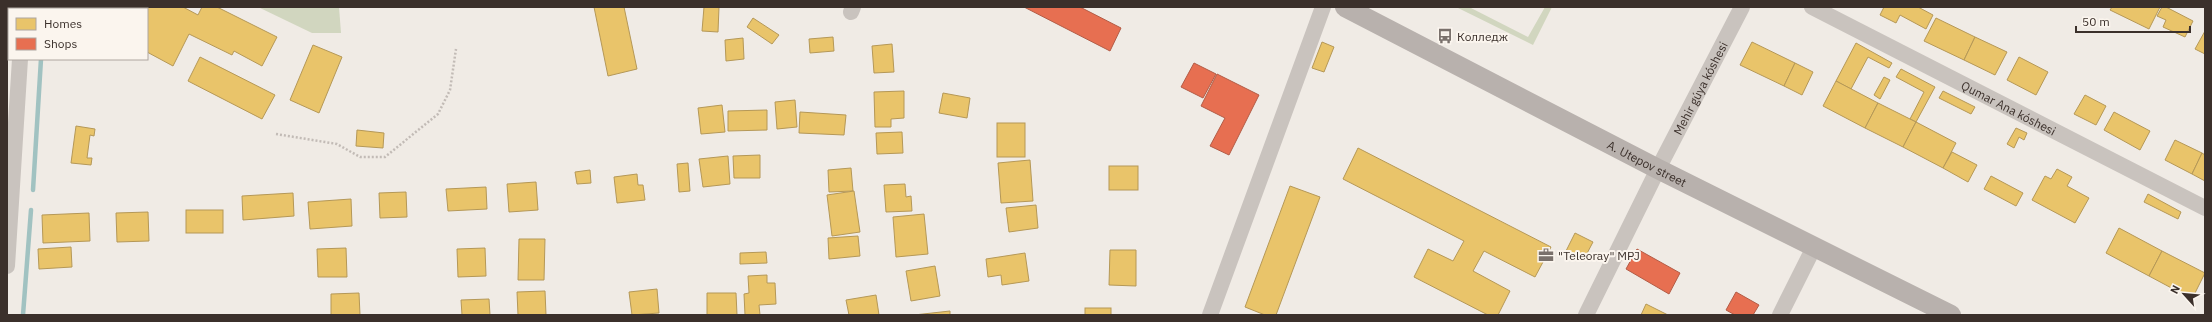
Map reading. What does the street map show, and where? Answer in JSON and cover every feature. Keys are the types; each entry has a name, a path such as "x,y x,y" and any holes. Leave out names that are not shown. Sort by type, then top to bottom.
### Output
{"main road":[{"name":"A. Utepov street","path":"1345,7 1658,169 1951,315"}],"street":[{"path":"1210,315 1323,7"},
{"name":"Mehir gúyа kóshesi","path":"1586,315 1658,169 1742,7"},
{"name":"Qumar Ana kóshesi","path":"1812,7 2205,208"},
{"path":"7,266 9,202 20,60"},
{"path":"1780,315 1814,247"}],"path":[{"path":"276,134 337,144 360,158 385,157 438,114 450,90 456,49"}],"green space":[{"path":"258,7 339,7 341,33 312,33"},
{"path":"1456,7 1469,7 1528,37 1545,7 1552,7 1533,45"}],"building: Homes":[{"path":"115,7 183,7 198,15 202,7 217,7 277,37 262,66 234,51 232,55 189,34 173,66 148,53 148,8"},
{"path":"594,7 624,7 637,69 608,76"},
{"path":"704,7 719,7 718,32 702,31"},
{"path":"1884,7 1918,7 1933,15 1926,29 1900,15 1896,23 1880,15"},
{"path":"2112,7 2160,7 2149,29 2110,10"},
{"path":"2162,7 2166,7 2193,21 2185,37 2163,27 2166,20 2157,16"},
{"path":"753,18 779,35 772,44 747,27"},
{"path":"1936,18 1975,37 1964,60 1924,41"},
{"path":"2205,31 2205,54 2195,49"},
{"path":"833,37 834,51 810,53 809,39"},
{"path":"1975,37 2007,52 1995,75 1964,60"},
{"path":"743,38 744,59 726,61 725,40"},
{"path":"1322,42 1334,47 1324,72 1312,68"},
{"path":"1752,42 1795,63 1784,86 1740,65"},
{"path":"1856,43 1892,63 1889,68 1868,57 1851,89 1836,81"},
{"path":"892,44 894,72 874,73 872,46"},
{"path":"313,45 342,57 319,113 290,100"},
{"path":"200,57 275,95 262,119 188,81"},
{"path":"2019,57 2048,72 2036,95 2007,80"},
{"path":"1795,63 1813,72 1802,95 1784,86"},
{"path":"1901,69 1935,87 1916,122 1910,119 1924,92 1896,77"},
{"path":"1884,77 1890,80 1880,99 1874,95"},
{"path":"1836,81 1878,103 1865,128 1823,106"},
{"path":"904,91 904,118 891,119 891,127 875,127 874,92"},
{"path":"1943,91 1975,107 1971,114 1939,98"},
{"path":"943,93 970,98 967,118 939,113"},
{"path":"2085,95 2106,106 2096,125 2074,114"},
{"path":"795,100 797,127 777,129 775,102"},
{"path":"1878,103 1916,122 1903,147 1865,128"},
{"path":"722,105 725,132 701,134 698,108"},
{"path":"767,110 767,130 728,131 728,111"},
{"path":"800,112 846,115 844,135 799,133"},
{"path":"2114,112 2150,131 2140,150 2104,130"},
{"path":"1916,122 1956,143 1943,168 1903,147"},
{"path":"997,123 1025,123 1025,157 997,157"},
{"path":"76,126 95,129 94,136 90,135 87,158 92,158 91,165 71,163"},
{"path":"2016,128 2027,133 2024,140 2019,137 2014,148 2007,144"},
{"path":"357,130 384,133 383,148 356,146"},
{"path":"902,132 903,153 877,154 876,133"},
{"path":"2175,140 2202,153 2192,174 2165,160"},
{"path":"1358,148 1551,247 1535,277 1484,251 1473,271 1510,291 1498,315 1488,315 1414,277 1428,249 1453,261 1464,241 1343,179"},
{"path":"1952,152 1977,165 1968,182 1943,168"},
{"path":"2202,153 2205,155 2205,181 2192,174"},
{"path":"760,155 760,178 734,178 733,156"},
{"path":"728,156 730,184 703,187 699,159"},
{"path":"1030,160 1033,201 1001,203 998,163"},
{"path":"688,163 690,191 679,192 677,164"},
{"path":"1109,166 1138,166 1138,190 1109,190"},
{"path":"851,168 853,191 829,192 828,170"},
{"path":"2057,169 2072,177 2067,186 2089,198 2075,223 2032,200 2045,176 2051,179"},
{"path":"590,170 591,183 577,184 575,172"},
{"path":"637,174 638,185 643,185 645,200 617,203 614,177"},
{"path":"1991,176 2023,193 2016,206 1984,189"},
{"path":"536,182 538,210 509,212 507,184"},
{"path":"905,184 906,197 911,196 912,211 886,212 884,185"},
{"path":"1290,186 1320,197 1276,315 1265,315 1245,307"},
{"path":"486,187 487,209 448,211 446,189"},
{"path":"854,191 860,232 832,236 827,195"},
{"path":"406,192 407,217 380,218 379,193"},
{"path":"293,193 294,216 243,220 242,196"},
{"path":"2148,194 2181,212 2178,219 2144,202"},
{"path":"351,199 352,226 310,229 308,202"},
{"path":"1036,205 1038,228 1009,232 1006,208"},
{"path":"186,210 223,210 223,233 186,233"},
{"path":"148,212 149,241 117,242 116,213"},
{"path":"89,213 90,241 43,243 42,215"},
{"path":"924,214 928,254 896,257 893,217"},
{"path":"2119,228 2162,251 2149,276 2106,253"},
{"path":"1575,233 1593,242 1583,261 1566,251"},
{"path":"858,236 860,256 829,259 828,238"},
{"path":"519,239 545,239 544,280 518,280"},
{"path":"71,247 72,267 39,269 38,249"},
{"path":"346,248 347,277 318,277 317,249"},
{"path":"485,248 486,276 458,277 457,249"},
{"path":"1110,250 1136,250 1136,286 1109,285"},
{"path":"2162,251 2205,273 2192,299 2149,276"},
{"path":"766,252 767,263 740,264 740,253"},
{"path":"1025,253 1029,281 1002,285 1001,275 988,277 986,259"},
{"path":"935,266 940,296 911,301 906,271"},
{"path":"767,275 767,283 775,283 776,304 759,305 760,315 745,315 744,294 749,293 748,276"},
{"path":"657,289 659,313 632,315 629,292"},
{"path":"545,291 546,315 518,315 517,292"},
{"path":"359,293 360,315 331,315 331,294"},
{"path":"707,293 736,293 737,315 707,315"},
{"path":"876,295 879,315 849,315 846,300"},
{"path":"489,299 490,315 462,315 461,300"},
{"path":"1646,304 1668,315 1641,315"},
{"path":"1085,308 1111,308 1111,315 1085,315"},
{"path":"950,311 950,315 914,315"}],"building: Shops":[{"path":"1024,7 1080,7 1121,28 1110,51"},
{"path":"1194,63 1216,74 1203,98 1181,87"},
{"path":"1217,74 1259,95 1229,155 1210,146 1225,118 1201,106"},
{"path":"1637,249 1680,273 1669,294 1626,269"},
{"path":"1736,292 1759,305 1753,315 1735,315 1726,310"}],"waterway":[{"path":"33,190 41,60"},
{"path":"23,315 31,210"}],"place":[{"name":"Колледж","path":"1445,36"},
{"name":"\"Teleoray\" MPJ","path":"1546,255"}]}
